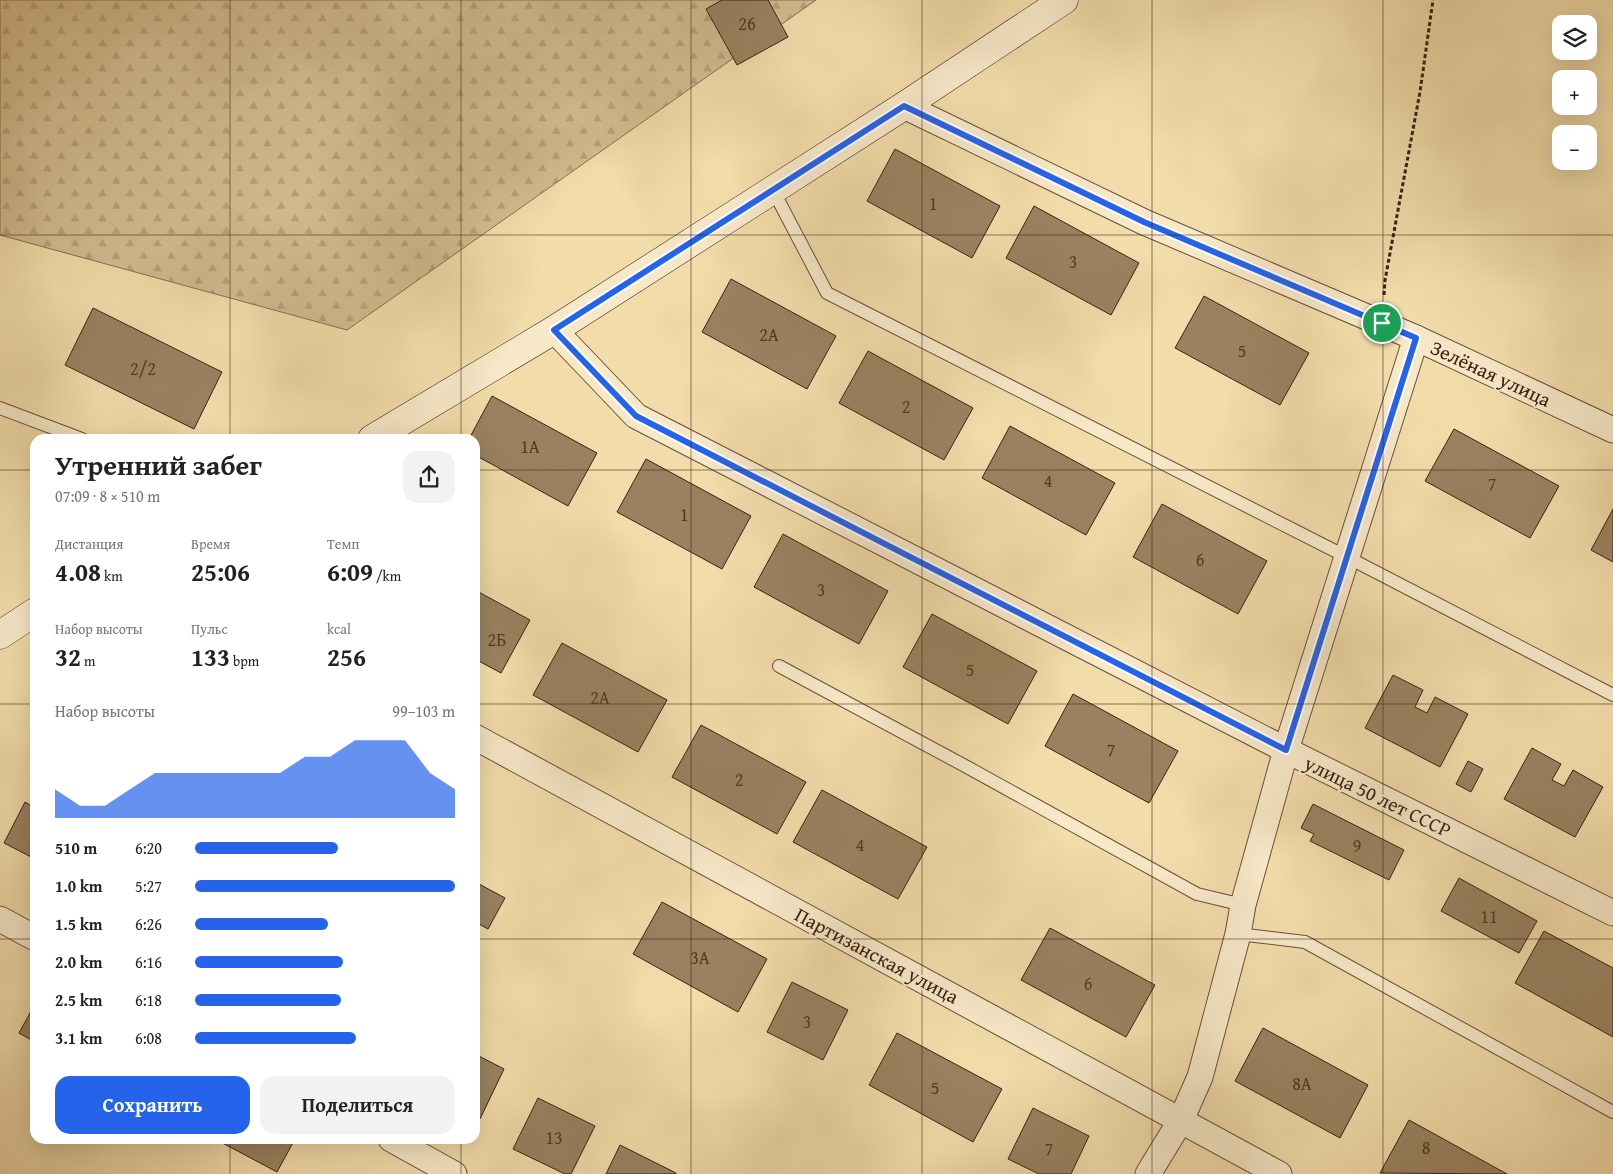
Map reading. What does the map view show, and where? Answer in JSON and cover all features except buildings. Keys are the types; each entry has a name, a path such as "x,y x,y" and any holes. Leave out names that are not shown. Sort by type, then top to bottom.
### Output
{"street":[{"path":"380,434 554,330 904,106 1064,0"},
{"name":"Зелёная улица","path":"904,106 1144,222 1416,338 1613,430"},
{"name":"улица 50 лет СССР","path":"554,330 636,416 1286,750 1613,913"},
{"path":"1148,1174 1182,1120 1200,1076 1238,934 1243,905 1286,750 1416,338"},
{"path":"0,635 30,615"},
{"name":"Партизанская улица","path":"480,740 1279,1174"},
{"path":"0,919 30,935"},
{"path":"400,1144 454,1174"}],"lane":[{"path":"773,190 827,293 1347,557 1613,695"},
{"path":"0,408 69,434"},
{"path":"779,666 1197,894 1243,905"},
{"path":"1238,934 1305,942 1613,1112"}],"path":[{"path":"1382,323 1385,280 1420,92 1433,0"}],"green space":[{"path":"0,0 816,0 347,330 0,235"}],"route":[{"path":"904,106 1144,222 1382,323 1416,338 1286,750 636,416 554,330 904,106"}]}
